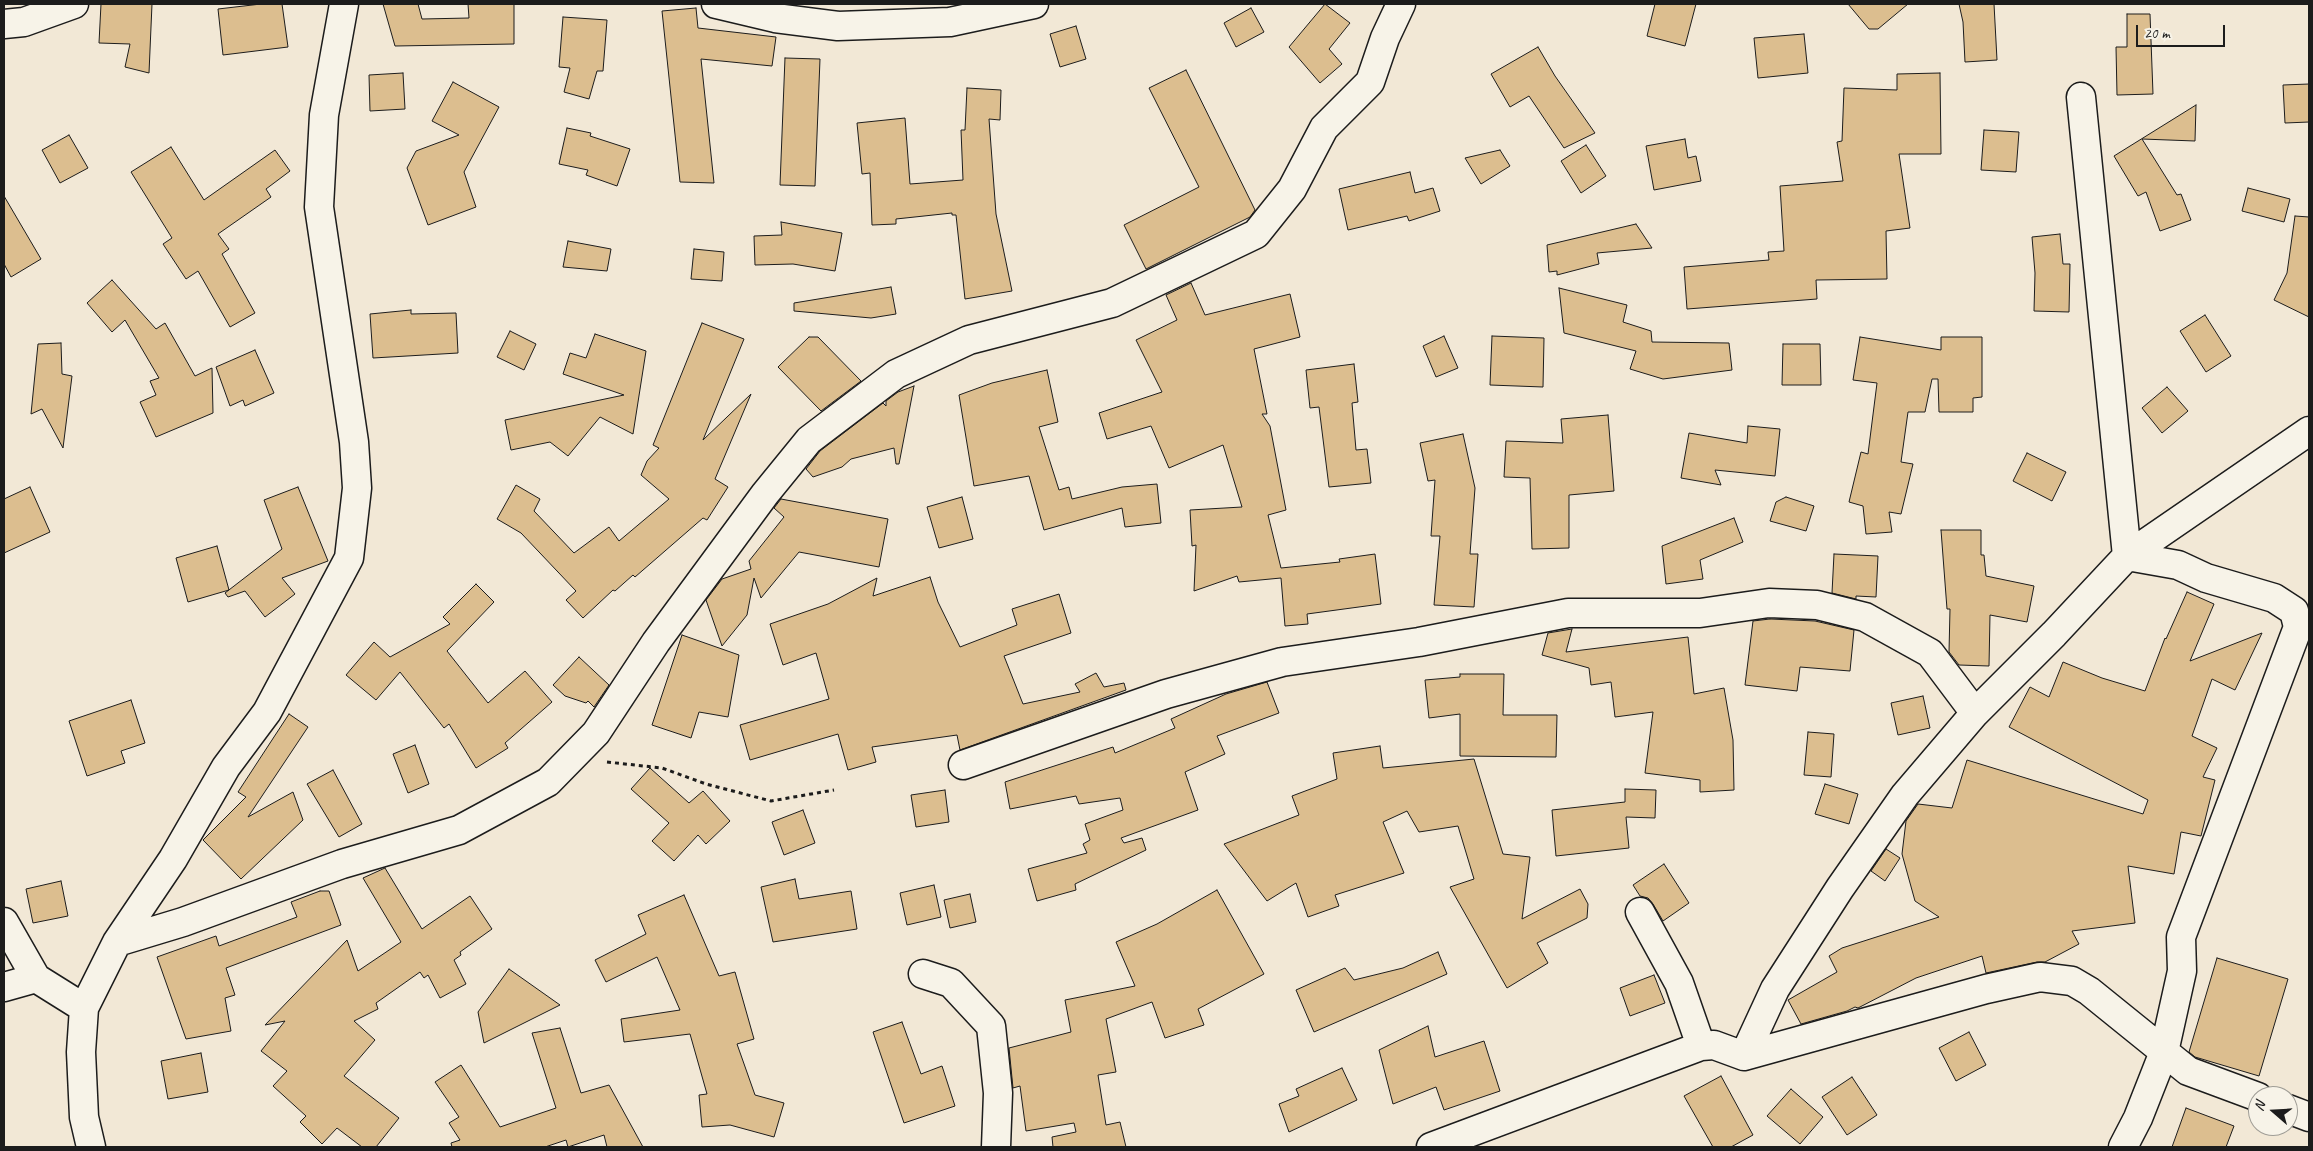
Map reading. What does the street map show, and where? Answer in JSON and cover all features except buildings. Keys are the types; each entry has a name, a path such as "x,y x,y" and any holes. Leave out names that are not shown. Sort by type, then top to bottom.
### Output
{"street":[{"path":"4,24 24,22 74,4"},
{"path":"91,1147 84,1117 81,1052 84,1008 117,942 173,859 226,767 266,712 349,558 357,488 354,442 319,207 324,116 344,4"},
{"path":"718,4 775,18 838,26 950,22 1034,4"},
{"path":"117,942 183,922 342,864 459,830 548,782 596,733 656,642 765,494 809,440 896,374 970,340 1112,303 1256,234 1292,189 1324,128 1370,82 1385,38 1401,4"},
{"path":"2081,97 2126,556"},
{"path":"1744,1056 1775,989 1840,888 1905,795 1974,713 2054,634 2126,556 2309,431"},
{"path":"2123,1147 2138,1118 2164,1052 2182,971 2181,937 2298,627 2294,612 2274,598 2206,578 2178,566 2126,556"},
{"path":"963,765 1166,694 1282,662 1418,642 1568,613 1700,613 1769,603 1817,605 1865,617 1930,653 1974,713"},
{"path":"1640,912 1679,983 1701,1046"},
{"path":"4,922 36,978 84,1008"},
{"path":"924,974 951,983 990,1026 998,1092 996,1147"},
{"path":"1431,1147 1701,1046 1714,1045 1744,1056 1986,989 2040,977 2072,981 2089,991 2188,1071 2248,1094"},
{"path":"4,987 36,978"}],"path":[{"path":"598,765 606,762 662,768 706,784 771,801 834,790"}]}
